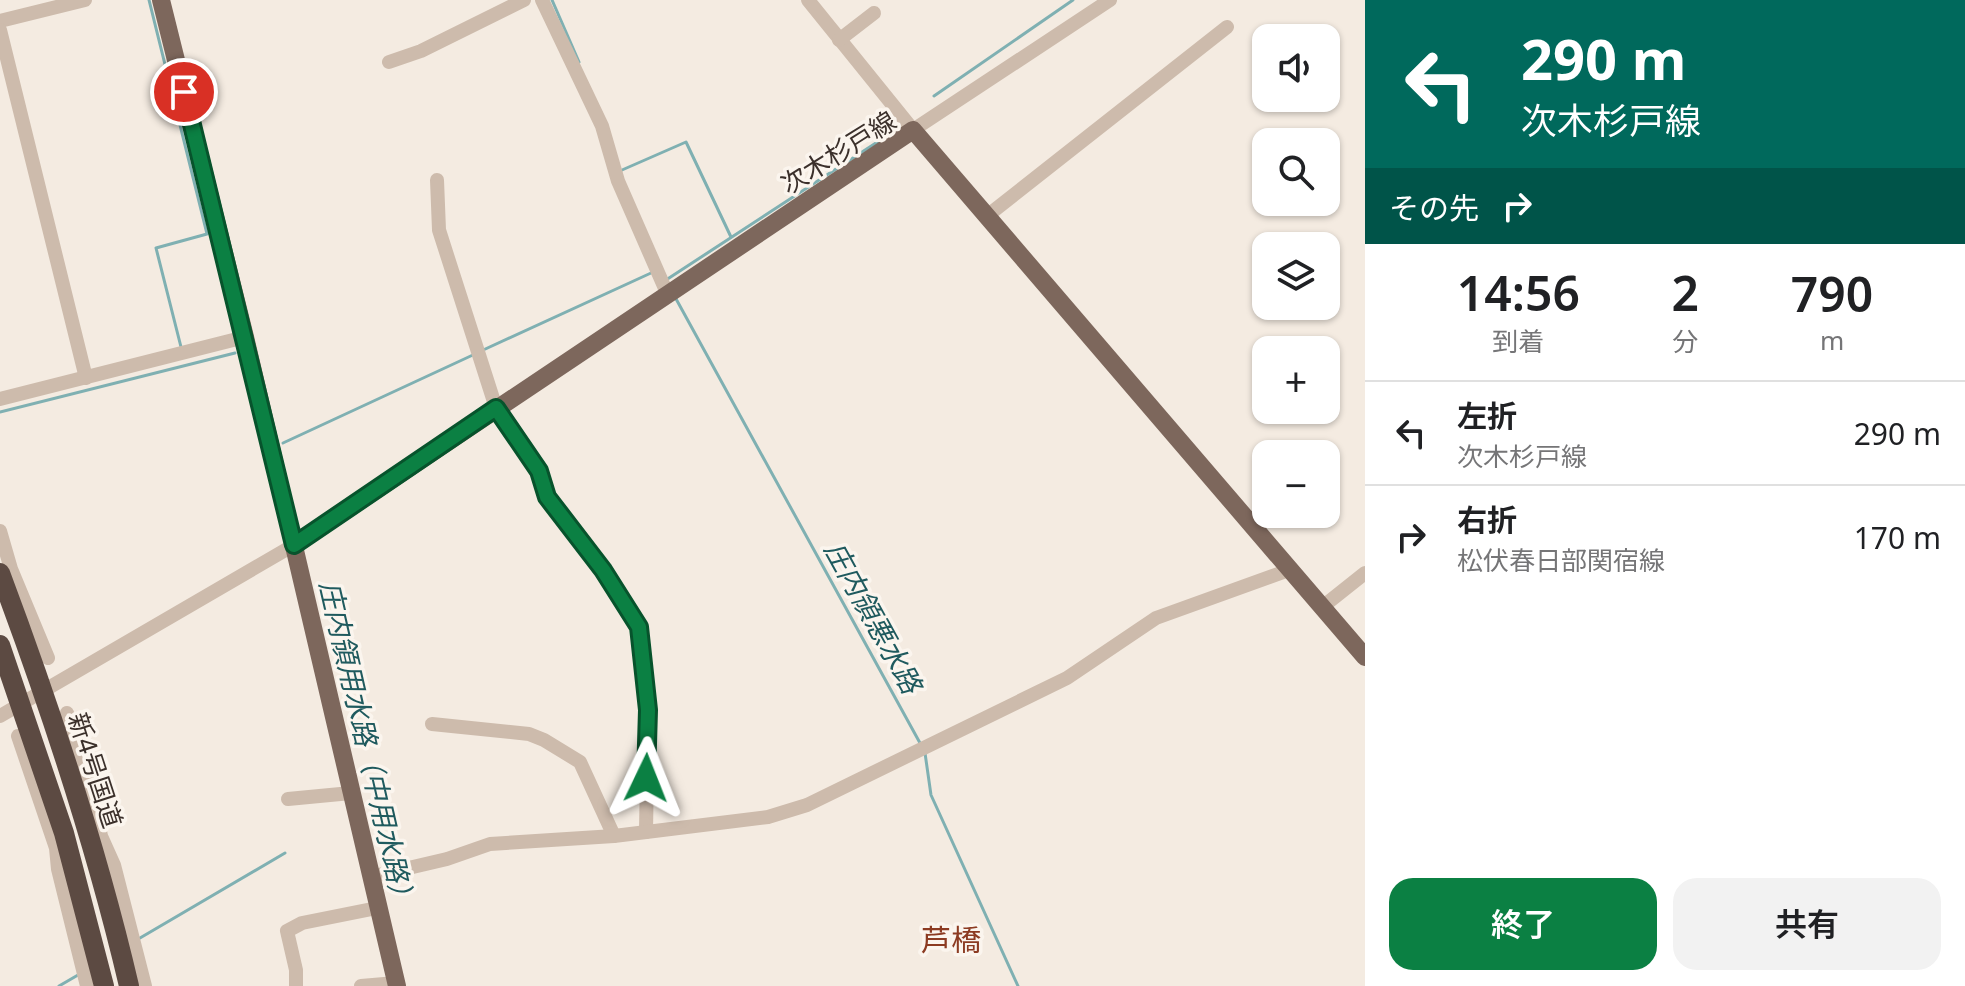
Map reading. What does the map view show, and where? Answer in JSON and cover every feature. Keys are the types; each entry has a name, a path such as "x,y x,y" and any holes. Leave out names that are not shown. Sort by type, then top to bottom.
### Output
{"highway":[{"name":"新4号国道","path":"7,581 91,820 129,986"},
{"name":"新4号国道","path":"0,645 22,703 104,986"}],"main road":[{"path":"161,0 245,337 396,984"},
{"name":"次木杉戸線","path":"294,545 913,130 1365,657"}],"street":[{"path":"0,21 85,0"},
{"path":"389,62 421,51 524,0"},
{"path":"542,0 602,126 618,181 667,293"},
{"path":"808,0 913,130 1110,0"},
{"path":"839,40 874,13"},
{"path":"987,216 1227,27"},
{"path":"0,30 86,378"},
{"path":"437,180 439,230 496,408 539,471 547,497 603,570 639,627 648,710 646,832"},
{"path":"0,399 245,337"},
{"path":"0,531 7,581 48,658"},
{"path":"0,716 294,545"},
{"path":"370,877 447,859 490,844 614,836 768,817 807,805 1067,678 1156,618 1289,570"},
{"path":"1321,608 1365,573"},
{"path":"67,713 89,780 91,820 114,865 145,986"},
{"path":"432,724 529,734 580,762 614,836"},
{"path":"18,736 58,834 87,986"},
{"path":"288,799 351,793"},
{"path":"296,986 296,970 287,931 302,923 377,908"},
{"path":"361,986 396,984"}],"waterway":[{"path":"149,0 207,234 156,248 181,347"},
{"path":"552,0 579,62"},
{"path":"934,96 1073,0"},
{"path":"666,280 882,139"},
{"path":"622,170 686,142 731,237"},
{"path":"481,351 651,273"},
{"name":"庄内領悪水路","path":"675,297 920,743"},
{"path":"0,412 235,353"},
{"path":"283,443 475,354"},
{"name":"庄内領悪水路","path":"925,753 931,795 1018,986"},
{"path":"140,938 285,853"},
{"path":"59,986 78,975"}],"district":[{"name":"芦橋","path":"951,939"}],"route":[{"path":"184,92 294,545 496,408 539,471 547,497 603,570 639,627 648,710 646,778"}],"water label":[{"name":"庄内領用水路（中用水路）","path":"368,745"}]}
